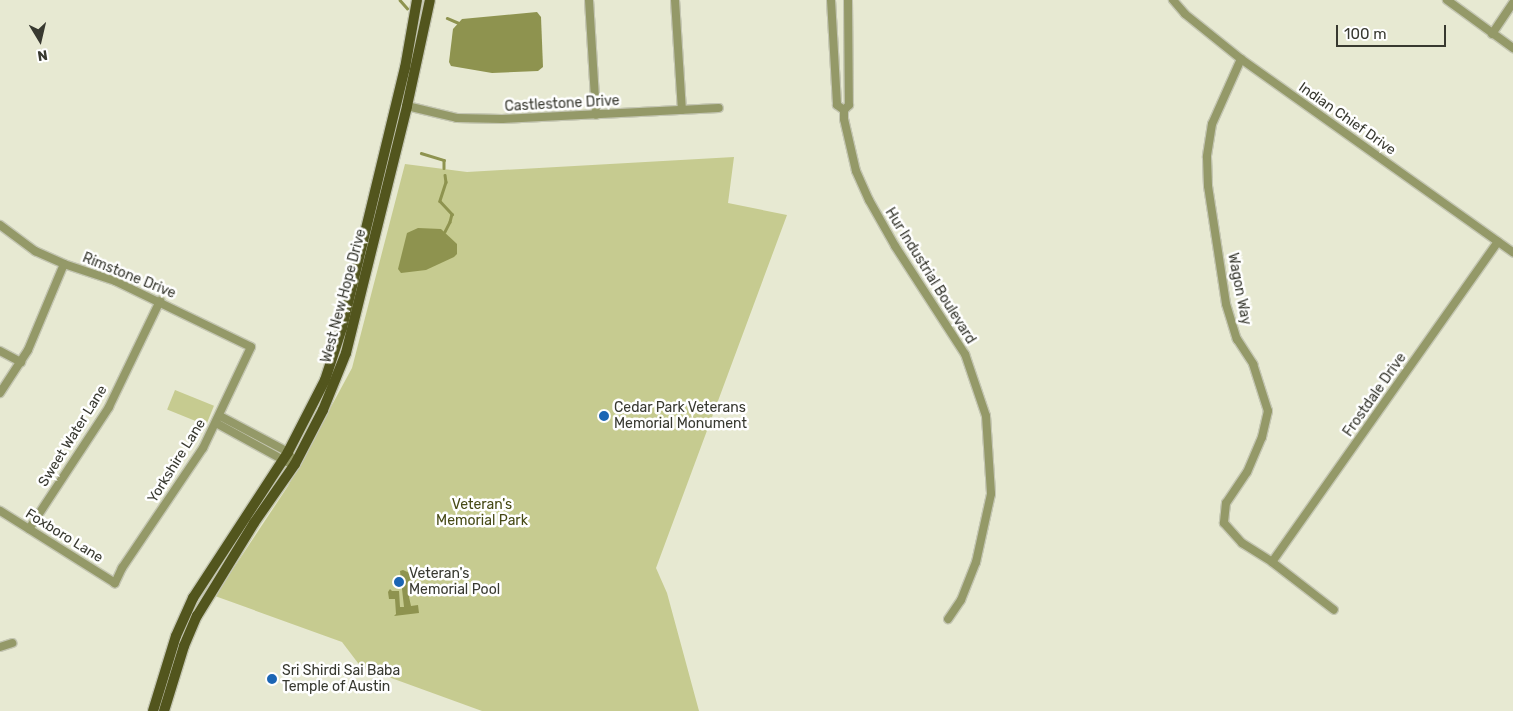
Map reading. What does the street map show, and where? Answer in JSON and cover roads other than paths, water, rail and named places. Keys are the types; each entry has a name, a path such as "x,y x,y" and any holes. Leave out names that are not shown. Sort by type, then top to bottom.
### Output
{"main road":[{"name":"West New Hope Drive","path":"153,711 176,636 193,598 285,456 325,380 337,345 405,68 417,0"},
{"name":"West New Hope Drive","path":"164,711 184,646 198,616 254,523 295,464 323,410 346,352 407,106 430,0"}],"street":[{"path":"589,0 596,115"},
{"path":"676,0 682,110"},
{"path":"832,0 837,105 844,110"},
{"name":"Hur Industrial Boulevard","path":"848,0 849,105 844,110 848,140 856,171 869,200 895,246 965,354 986,416 991,494 976,562 960,600 948,619"},
{"name":"Indian Chief Drive","path":"1173,0 1185,14 1241,59 1513,252"},
{"path":"1447,0 1513,48"},
{"path":"1492,34 1513,2"},
{"name":"Wagon Way","path":"1241,59 1212,124 1207,157 1208,186 1226,304 1236,339 1254,364 1268,411 1262,437 1247,472 1226,503 1224,523 1242,543 1272,562 1334,610"},
{"name":"Castlestone Drive","path":"407,106 457,118 502,120 719,108"},
{"name":"Rimstone Drive","path":"0,225 22,243 64,264 115,281 160,301 251,347"},
{"name":"Frostdale Drive","path":"1272,562 1498,242"},
{"path":"0,393 21,362 44,314 64,264"},
{"name":"Sweet Water Lane","path":"29,529 109,407 160,301"},
{"name":"Yorkshire Lane","path":"115,583 122,568 198,456 220,416 251,347"},
{"path":"0,351 21,362"},
{"path":"220,416 295,464"},
{"path":"216,424 285,456"},
{"name":"Foxboro Lane","path":"0,511 115,583"},
{"path":"0,646 12,643"}],"waterway":[{"path":"400,0 407,8"},
{"path":"447,18 459,23"},
{"path":"421,153 444,160 444,168"},
{"path":"445,175 446,182 440,201 452,214 445,232"}],"place":[{"name":"Cedar Park Veterans Memorial Monument","path":"604,416"},
{"name":"Veteran's Memorial Pool","path":"399,582"},
{"name":"Sri Shirdi Sai Baba Temple of Austin","path":"272,679"}],"park label":[{"name":"Veteran's Memorial Park","path":"482,514"}]}
